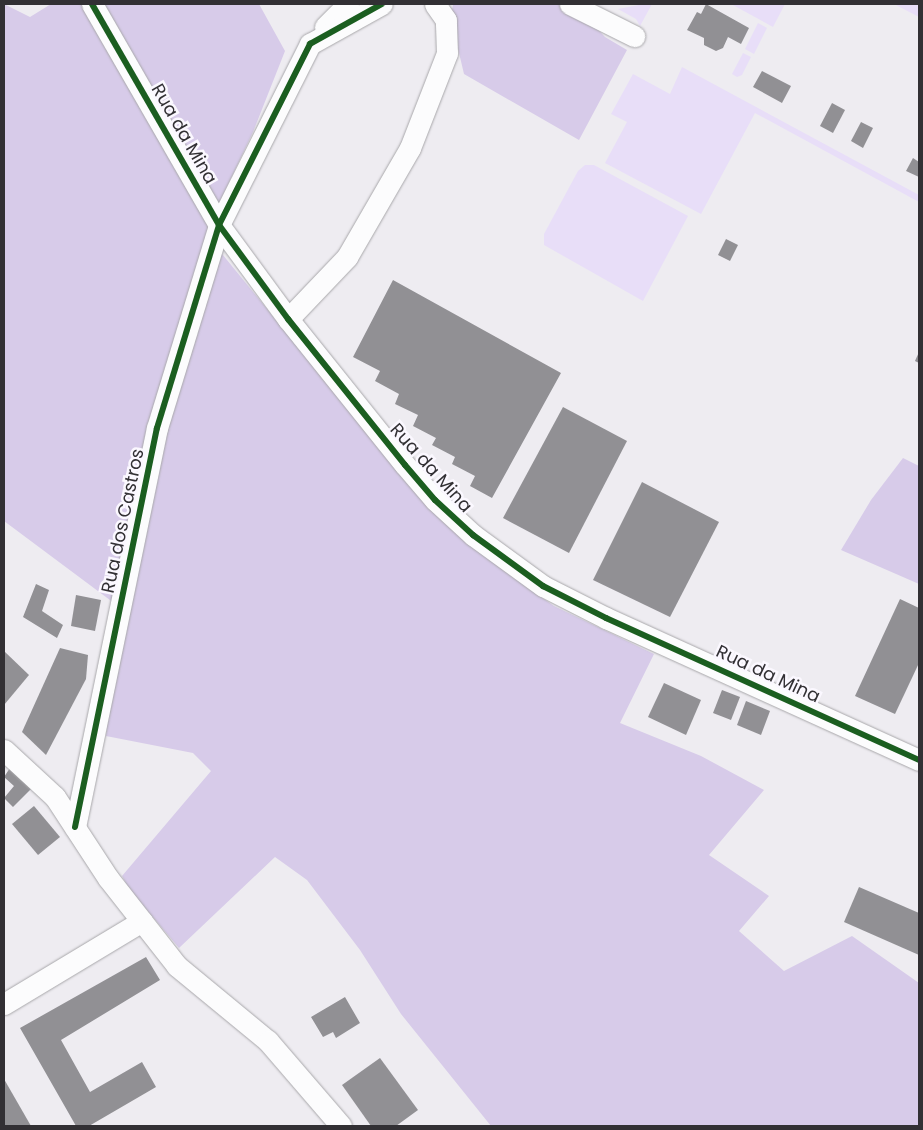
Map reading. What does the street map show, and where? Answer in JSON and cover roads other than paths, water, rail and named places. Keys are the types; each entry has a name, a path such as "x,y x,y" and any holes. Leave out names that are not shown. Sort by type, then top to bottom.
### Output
{"street":[{"name":"Rua da Mina","path":"92,4 219,225 288,319 435,500 503,559 543,586 606,618 919,760"},
{"name":"Rua dos Castros","path":"75,827 157,428 219,225 310,44 348,4"},
{"path":"310,44 382,4"},
{"path":"288,319 346,257 410,148 447,53 446,20 435,4"},
{"path":"570,4 634,36"},
{"path":"4,750 55,797 142,922 177,966 268,1040 341,1126"},
{"path":"4,1004 142,922"}]}
